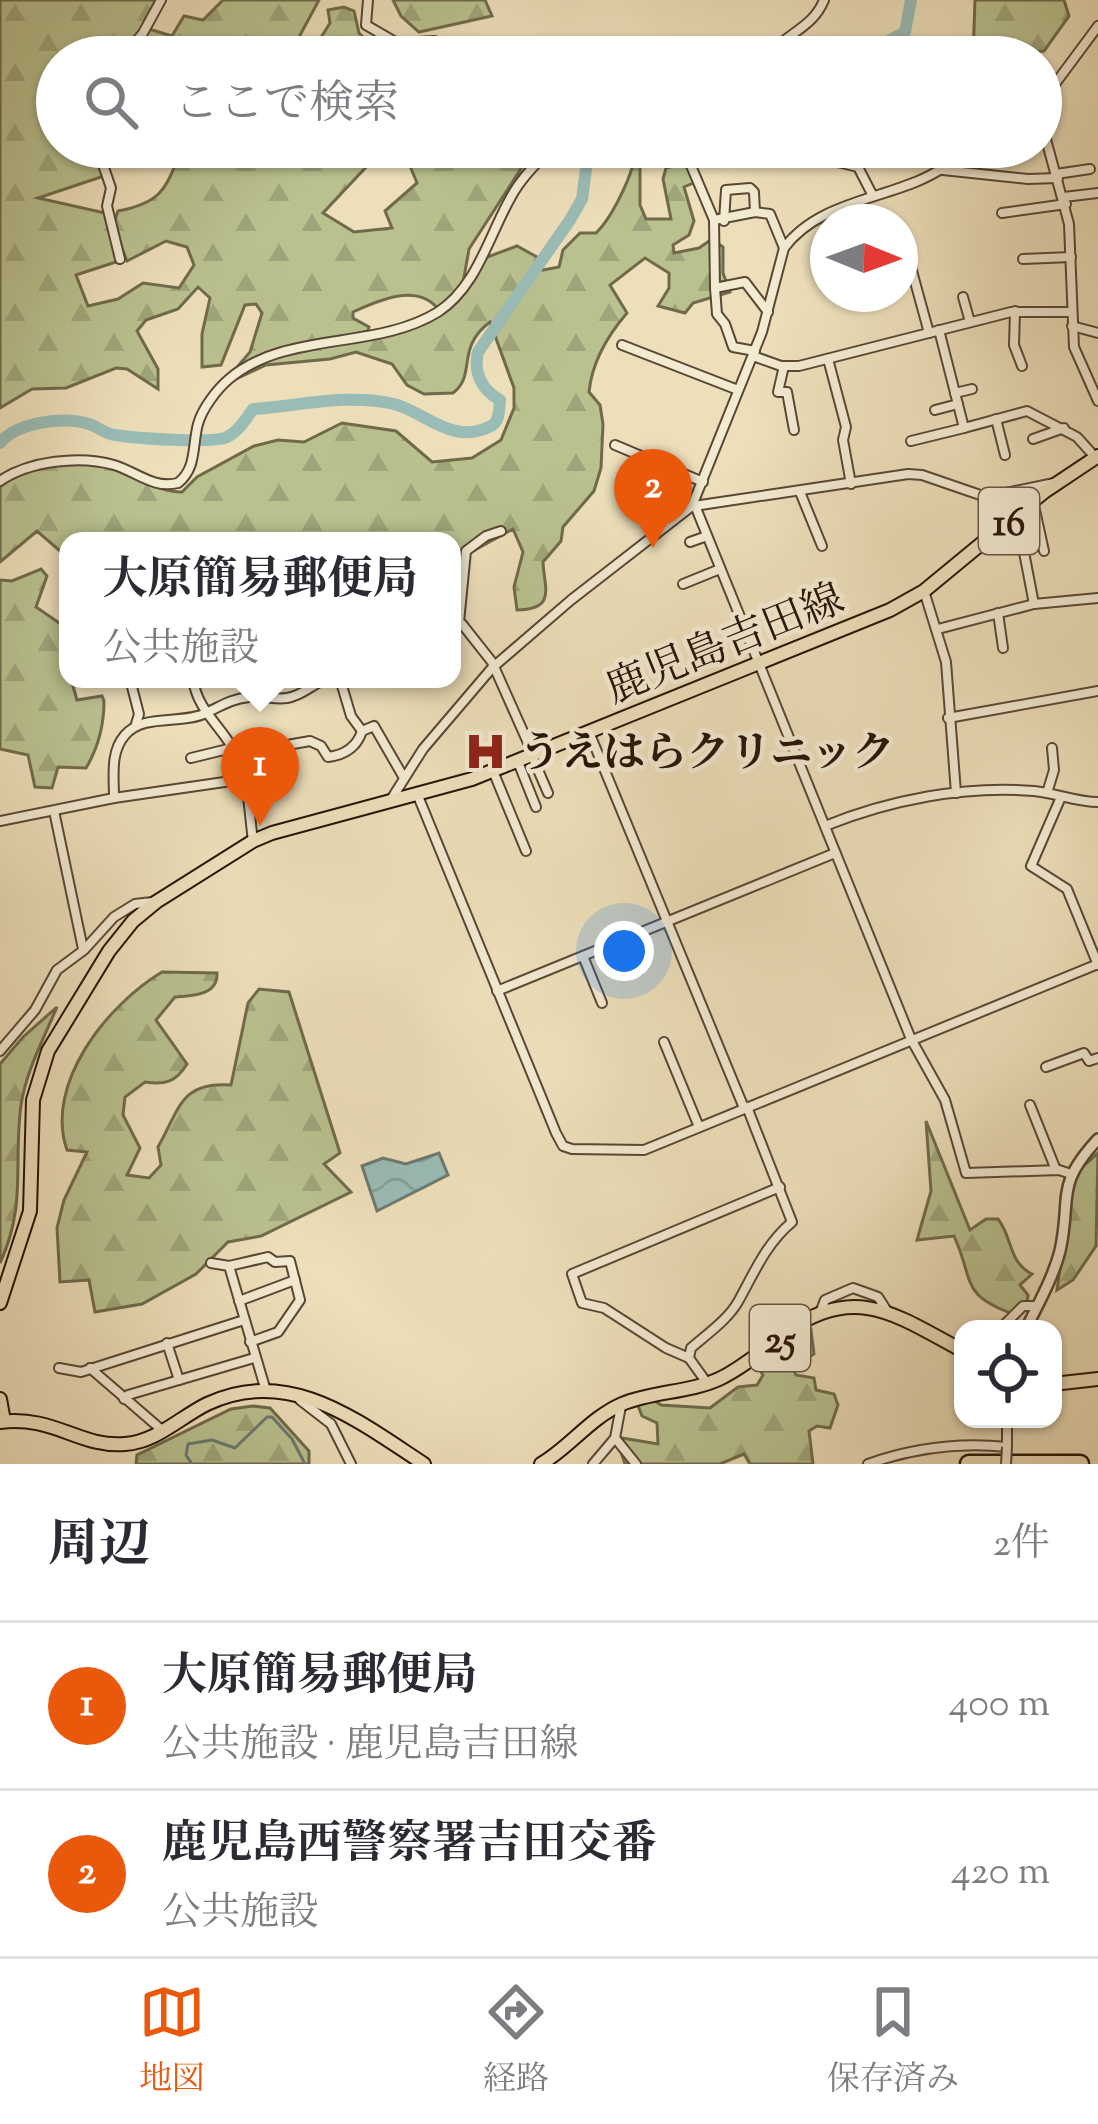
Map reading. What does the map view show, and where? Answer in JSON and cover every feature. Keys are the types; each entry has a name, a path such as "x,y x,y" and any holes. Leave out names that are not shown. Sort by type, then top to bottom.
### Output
{"highway":[{"path":"969,1464 1080,1464"}],"main road":[{"name":"鹿児島吉田線","path":"0,1303 30,1210 33,1100 40,1070 109,951 156,902 253,841 494,771 890,610 924,591 1056,483 1097,457"},
{"name":"25","path":"544,1462 606,1413 707,1383 820,1313 847,1306 886,1311 954,1346"},
{"path":"1062,1383 1098,1379"},
{"path":"0,1399 2,1422 47,1423 112,1444 140,1441 214,1401 266,1391 289,1392 340,1410 424,1464"}],"street":[{"path":"140,36 161,0"},
{"path":"368,0 366,25 385,36"},
{"path":"786,36 817,17 824,0"},
{"path":"1062,75 1098,26"},
{"path":"104,168 111,188 107,206 120,260"},
{"path":"0,481 24,467 81,461 106,463 158,484 174,484 189,474 199,421 225,382 266,357 411,324 448,305 469,282 512,193 534,168"},
{"path":"692,168 719,221"},
{"path":"859,168 873,196"},
{"path":"946,168 802,228 784,248 754,354 694,507 911,1039 945,1100 966,1173 1057,1170 1070,1174"},
{"path":"1055,168 1065,201 1078,360 1098,400"},
{"path":"943,170 1028,179 1090,170"},
{"path":"755,212 750,188 726,190 719,221 717,314 733,346 784,366 1015,311 1072,311"},
{"path":"1002,213 1032,212 1098,194"},
{"path":"719,221 755,212 770,214 784,248"},
{"path":"1023,259 1071,257"},
{"path":"715,288 745,282 768,312"},
{"path":"918,286 948,365 964,428"},
{"path":"963,297 970,322"},
{"path":"1015,311 1014,345 1022,366"},
{"path":"1072,326 1098,333"},
{"path":"622,345 738,390"},
{"path":"828,359 846,427 851,484"},
{"path":"948,365 964,361"},
{"path":"784,366 778,392 787,392 794,430"},
{"path":"955,393 972,389"},
{"path":"935,410 958,404"},
{"path":"911,441 1027,411 1064,428 1097,457"},
{"path":"996,419 1005,455"},
{"path":"1033,439 1064,428"},
{"path":"615,446 703,482"},
{"path":"636,471 674,520"},
{"path":"389,804 423,748 492,668 571,600 694,507 922,475 986,496 1056,483"},
{"path":"800,491 823,546"},
{"path":"1033,501 1044,551"},
{"path":"1016,514 1034,604"},
{"path":"461,583 466,551 501,531"},
{"path":"690,542 706,536"},
{"path":"682,584 720,568"},
{"path":"924,591 946,662 956,793"},
{"path":"938,629 1034,604 1098,598"},
{"path":"998,613 1003,648"},
{"path":"461,628 492,662 548,793"},
{"path":"114,798 114,760 121,739 139,714 132,688"},
{"path":"197,688 206,713 234,751 245,779 253,841"},
{"path":"136,724 206,713 229,700 285,699 312,688"},
{"path":"343,688 351,716 362,731"},
{"path":"948,718 1098,691"},
{"path":"191,758 310,741 328,757 337,756 359,740 362,731 374,726 405,779"},
{"path":"589,732 792,1222 775,1236 738,1304 691,1348 689,1358"},
{"path":"1047,793 1054,770 1052,748"},
{"path":"518,761 536,807"},
{"path":"494,771 526,851"},
{"path":"0,821 245,779"},
{"path":"825,826 879,806 956,793 1047,793 1098,802"},
{"path":"418,796 563,1146 634,1151 1098,964 1067,889 1032,868 1061,797"},
{"path":"54,810 84,950"},
{"path":"497,991 835,853"},
{"path":"0,1051 35,1010 56,970 128,907 156,902"},
{"path":"626,938 639,970"},
{"path":"583,956 602,1003"},
{"path":"664,1042 699,1127"},
{"path":"1046,1067 1084,1053 1089,1061 1098,1058"},
{"path":"1030,1105 1057,1170"},
{"path":"1030,1320 1060,1252 1070,1174 1098,1139"},
{"path":"707,1383 689,1358 604,1307 583,1303 572,1274 779,1187"},
{"path":"211,1263 229,1267 268,1257 290,1262 300,1300 278,1332 250,1342"},
{"path":"229,1267 266,1391"},
{"path":"239,1301 295,1280"},
{"path":"1009,1320 1023,1306 1037,1306"},
{"path":"59,1368 81,1372 244,1320"},
{"path":"167,1343 179,1380"},
{"path":"124,1399 254,1358"},
{"path":"89,1367 163,1431"},
{"path":"289,1392 331,1424 351,1464"},
{"path":"593,1464 615,1438 622,1405"},
{"path":"1006,1428 1006,1464"},
{"path":"615,1438 636,1464"},
{"path":"868,1464 914,1450 959,1444 1007,1447"},
{"path":"544,1462 564,1464"}],"green space":[{"path":"0,0 159,0 137,36 36,36 36,168 101,168 104,176 38,198 105,213 119,261 76,275 88,306 118,299 143,283 179,288 194,265 187,247 166,241 127,261 113,225 118,211 143,204 159,193 173,168 365,168 323,213 354,232 392,228 385,211 417,183 411,168 521,168 469,249 463,283 438,309 420,297 386,299 353,312 353,318 369,327 368,331 265,354 233,372 250,352 262,313 256,304 245,305 221,365 202,367 202,334 210,298 198,287 178,309 146,320 137,331 158,369 158,389 127,369 116,368 66,388 32,389 0,408"},
{"path":"223,0 319,0 300,36 172,36 184,16 203,20"},
{"path":"393,0 485,0 492,16 419,32 401,16"},
{"path":"975,0 1064,0 1069,16 1055,36 974,36"},
{"path":"344,7 354,11 362,36 322,36 330,23 328,10"},
{"path":"149,29 172,36 143,36"},
{"path":"632,168 640,168 640,205 646,219 671,219 663,179 666,168 691,168 693,183 684,187 694,221 689,235 673,245 674,253 699,248 712,239 723,247 723,273 730,292 693,303 685,313 658,306 669,288 669,273 645,258 610,285 627,313 602,350 589,392 600,405 603,424 601,468 594,491 563,527 561,541 543,562 545,595 538,606 517,610 514,587 523,552 513,529 461,553 461,532 59,532 59,550 37,531 0,562 0,487 40,467 105,466 182,492 197,477 254,446 278,440 304,442 342,423 396,431 432,462 472,458 501,440 514,408 514,388 490,322 473,342 464,378 453,393 424,394 407,385 392,364 356,352 266,365 236,379 267,360 417,325 453,304 482,259 517,246 537,257 543,270 559,267 563,250 580,233 596,233 618,201"},
{"path":"41,569 47,576 36,607 59,623 59,688 74,688 77,700 102,696 104,701 100,736 86,768 58,767 52,788 35,787 28,755 0,749 0,580 12,581"},
{"path":"162,972 217,973 209,990 175,997 156,1020 187,1064 174,1078 145,1082 125,1097 123,1115 140,1148 127,1175 149,1178 161,1165 158,1147 192,1093 231,1085 248,1003 259,989 289,992 340,1153 324,1164 351,1192 261,1236 228,1242 196,1274 142,1304 95,1312 89,1280 60,1282 57,1228 64,1200 87,1152 67,1150 64,1099 72,1073 102,1025"},
{"path":"57,1007 23,1092 14,1222 0,1263 0,1064"},
{"path":"926,1121 970,1230 986,1219 998,1219 1019,1263 1032,1274 1020,1285 1028,1295 1026,1310 1016,1315 977,1293 954,1236 917,1240 931,1191"},
{"path":"1098,1153 1096,1246 1073,1280 1057,1290 1071,1194 1079,1170"},
{"path":"811,1330 814,1354 792,1367 796,1375 814,1378 816,1390 834,1394 838,1405 830,1428 817,1426 809,1431 813,1464 750,1464 744,1454 720,1464 625,1464 622,1438 658,1444 657,1423 642,1416 635,1398 646,1395 661,1405 710,1408 738,1387 757,1385 763,1375 756,1364"},
{"path":"270,1408 309,1451 309,1464 136,1464 137,1455 231,1409"}],"water":[{"path":"439,1153 448,1175 377,1211 362,1166 383,1158 406,1164"}],"waterway":[{"path":"898,36 905,32 911,0"},
{"path":"0,443 29,426 67,421 125,436 219,439 235,432 253,409 341,400 394,404 452,430 491,426 498,418 500,400 480,380 478,352 570,220 582,199 586,168"},
{"path":"192,1464 186,1455 188,1444 212,1440 235,1448 267,1417 292,1439 305,1464"}],"place":[{"name":"鹿児島西警察署吉田交番","path":"653,548"},
{"name":"うえはらクリニック","path":"485,751"},
{"name":"大原簡易郵便局","path":"260,826"}]}
